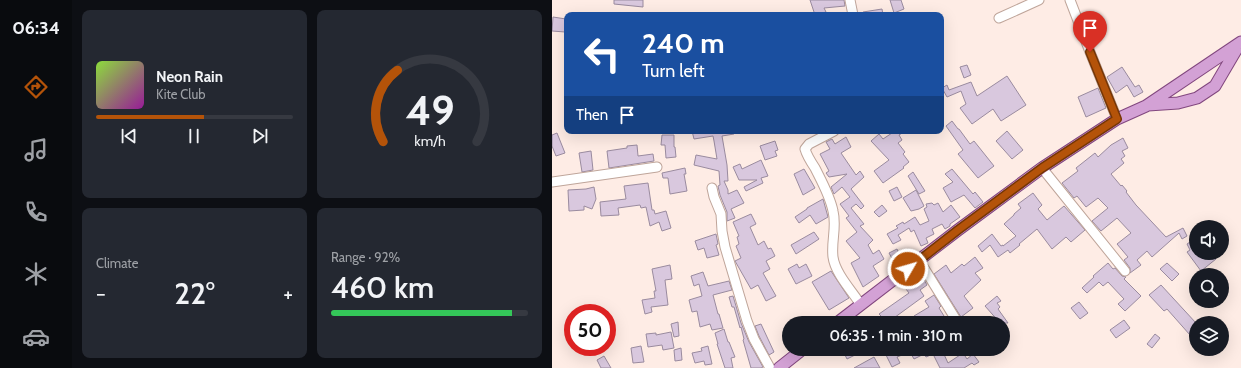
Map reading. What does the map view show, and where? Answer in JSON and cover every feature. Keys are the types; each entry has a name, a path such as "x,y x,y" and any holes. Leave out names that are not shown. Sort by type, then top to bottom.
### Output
{"main road":[{"path":"1146,106 1178,103 1197,98 1215,86 1241,42"},
{"path":"846,316 1042,168 1117,119 1146,106 1241,42"},
{"path":"778,368 794,356"}],"street":[{"path":"850,0 853,12"},
{"path":"999,18 1039,0"},
{"path":"1070,0 1117,119"},
{"path":"828,134 809,144 805,149 807,157 824,185 833,210 835,220 833,257 836,267 861,305"},
{"path":"552,182 657,167"},
{"path":"1042,168 1125,271"},
{"path":"712,188 714,198 721,214 725,247 747,321 754,339 770,368"},
{"path":"919,260 954,316"}],"building":[{"path":"614,0 643,0 643,7 614,4"},
{"path":"810,0 844,0 845,6 824,8 826,12 814,12"},
{"path":"890,0 901,0 904,9 894,12"},
{"path":"882,9 882,12 863,12"},
{"path":"553,17 564,19 564,32 552,31"},
{"path":"967,65 971,75 964,78 960,67"},
{"path":"1122,67 1135,87 1139,85 1143,92 1134,97 1127,85 1116,93 1107,77"},
{"path":"1007,76 1026,105 1001,121 993,109 972,124 960,108 966,104 961,91 947,97 944,92 944,87 947,85 949,90 971,82 977,96"},
{"path":"1098,88 1106,108 1086,117 1078,97"},
{"path":"952,121 970,144 974,141 994,166 978,178 958,154 963,150 946,126"},
{"path":"1007,131 1023,150 1012,159 996,141"},
{"path":"557,133 565,153 556,156 552,146 552,135"},
{"path":"693,134 734,134 722,136 728,181 724,181 728,194 737,190 744,203 731,209 735,218 727,221 727,212 718,186 720,185 719,171 694,165 696,155 717,159 713,136 694,139"},
{"path":"879,134 883,139 890,134 900,134 899,135 902,140 898,143 905,152 903,154 909,162 903,167 904,168 883,183 874,171 889,160 871,141"},
{"path":"662,135 674,135 676,157 666,158 665,145 661,145"},
{"path":"846,137 851,147 841,153 856,175 860,171 864,177 851,189 864,206 861,209 856,204 851,208 864,224 860,226 873,240 868,245 873,254 879,250 884,259 873,266 879,276 863,287 851,263 860,258 846,241 857,232 846,218 849,216 840,204 850,197 842,187 834,194 831,187 847,174 829,177 826,173 829,171 820,154 830,149 826,142 832,139 835,144"},
{"path":"1123,138 1128,148 1122,151 1125,156 1121,159 1124,163 1111,174 1127,191 1126,192 1136,205 1166,237 1183,228 1187,236 1182,239 1179,233 1152,257 1147,251 1137,260 1141,265 1130,273 1130,268 1124,260 1128,257 1117,244 1131,233 1117,218 1101,231 1092,221 1108,208 1098,198 1086,207 1077,196 1074,198 1062,183 1078,171 1076,168 1095,153 1098,157 1111,145"},
{"path":"775,141 778,150 775,151 777,156 765,160 760,146"},
{"path":"637,145 638,156 653,154 654,161 609,168 607,151"},
{"path":"591,151 593,170 582,172 579,153"},
{"path":"761,160 768,176 761,178 763,183 746,191 744,187 757,180 739,180 733,167 740,164 742,169"},
{"path":"685,168 686,174 684,174 687,191 670,194 668,178 663,178 662,173"},
{"path":"804,169 815,188 803,195 794,174"},
{"path":"952,169 973,194 975,192 983,202 975,208 964,195 951,202 943,188 953,182 945,174"},
{"path":"913,172 925,191 919,194 908,176"},
{"path":"648,183 652,210 654,210 655,214 666,211 671,228 662,231 659,222 650,226 646,207 641,208 640,205 618,208 619,215 601,216 600,202 626,199 624,186"},
{"path":"594,187 596,199 592,209 584,206 584,210 569,211 568,190"},
{"path":"897,187 902,197 894,201 889,191"},
{"path":"916,190 924,206 911,211 903,198"},
{"path":"1033,193 1042,205 1038,209 1047,220 1064,206 1085,230 1071,242 1066,237 1052,249 1037,229 1010,253 1008,250 998,257 990,245 982,252 978,246 992,234 1001,246 1016,236 1004,224 1021,208 1018,204"},
{"path":"823,199 828,217 816,224 810,215 799,223 795,217"},
{"path":"932,203 934,205 938,203 943,212 951,205 960,217 945,229 942,224 932,229 934,234 926,238 928,243 921,246 914,230 911,232 909,228 898,235 901,240 893,244 887,234 898,228 896,226 903,222 904,224 915,217 920,225 929,221 924,209 927,207 926,204"},
{"path":"882,205 887,211 879,217 874,212"},
{"path":"751,214 756,224 750,227 758,245 764,241 768,249 771,248 775,256 766,261 770,269 763,273 776,296 766,301 758,285 751,289 735,261 741,258 736,246 739,244 737,237 739,236 733,222"},
{"path":"814,232 819,239 796,254 791,245"},
{"path":"716,234 718,244 716,245 719,255 707,258 704,248 698,250 695,241"},
{"path":"897,249 901,258 894,262 889,253"},
{"path":"975,257 983,268 975,273 981,280 964,296 973,308 960,316 934,274 946,265 951,273 962,264 964,266"},
{"path":"1193,260 1215,260 1205,268 1199,268"},
{"path":"1108,263 1122,276 1126,277 1124,279 1141,296 1125,311 1118,304 1124,299 1108,282 1103,286 1099,282 1087,293 1082,288"},
{"path":"1167,263 1179,274 1172,281 1160,269"},
{"path":"797,264 799,268 806,264 812,276 796,284 788,269"},
{"path":"670,265 672,279 665,280 668,305 651,307 652,312 645,314 642,300 655,298 654,291 656,291 652,269"},
{"path":"831,271 849,298 829,310 812,282"},
{"path":"703,272 708,286 729,281 732,290 713,295 723,328 712,330 710,324 700,327 697,311 692,312 689,300 702,296 699,284 694,286 691,276"},
{"path":"923,278 927,285 920,290 924,296 897,316 881,316 879,314 909,293 906,289"},
{"path":"1161,285 1190,316 1189,334 1167,309 1164,311 1149,295"},
{"path":"934,295 941,306 939,308 944,316 914,316 929,307 925,301"},
{"path":"733,296 741,323 749,342 763,367 761,368 751,368 741,327 740,328 734,307 732,307 729,297"},
{"path":"997,296 1001,301 997,303 1000,307 998,309 1003,316 994,316 985,306"},
{"path":"1079,302 1088,313 1080,319 1071,308"},
{"path":"1124,320 1130,328 1116,338 1110,330"},
{"path":"678,322 679,336 674,337 671,324"},
{"path":"761,324 774,352 769,355 755,326"},
{"path":"724,329 735,357 731,358 733,368 725,368 717,344 715,333"},
{"path":"671,332 674,348 663,350 662,345 648,347 646,334 656,333 656,335"},
{"path":"1155,334 1160,338 1152,348 1147,344"},
{"path":"641,346 644,362 633,363 631,348"},
{"path":"708,346 712,364 705,365 704,361 695,363 692,353 702,351 701,348"},
{"path":"681,348 682,360 675,361 674,350"},
{"path":"604,356 611,368 601,368 597,360"},
{"path":"846,356 853,356 847,359"},
{"path":"886,356 900,356 897,357 900,363 892,367"},
{"path":"912,356 920,356 914,359"},
{"path":"934,356 945,356 948,363 958,356 965,356 967,359 971,356 974,356 979,362 974,365 972,363 964,368 940,368"},
{"path":"874,357 880,368 854,368"}],"route":[{"path":"908,269 1042,168 1117,119 1090,52"}]}
